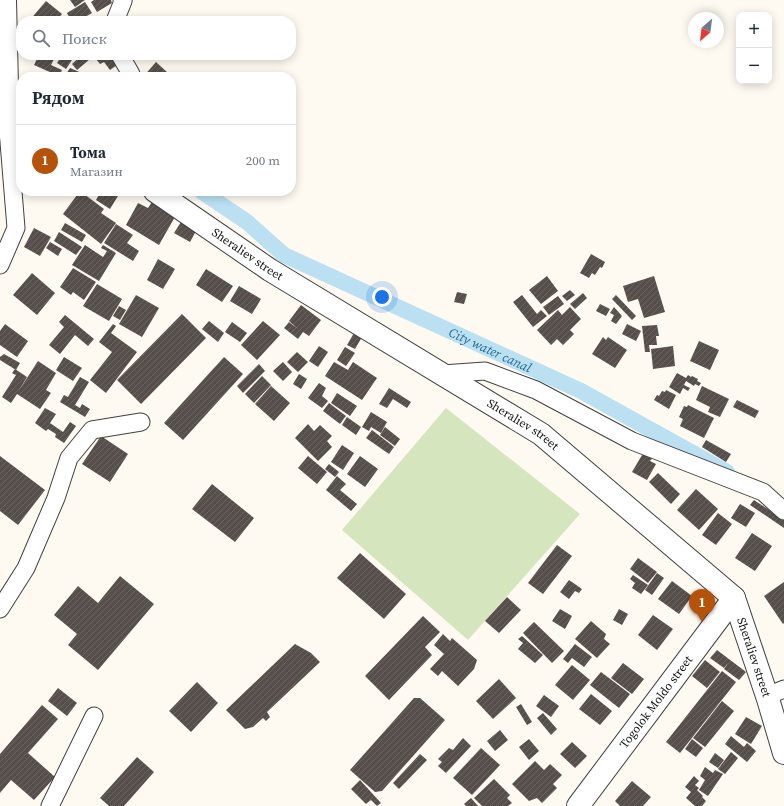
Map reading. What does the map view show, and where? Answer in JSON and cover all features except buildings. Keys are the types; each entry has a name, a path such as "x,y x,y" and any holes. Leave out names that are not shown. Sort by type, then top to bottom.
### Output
{"street":[{"path":"0,265 16,228 15,132 4,99 5,0"},
{"path":"117,16 123,2 122,0"},
{"path":"123,60 130,72"},
{"name":"Sheraliev street","path":"162,196 270,270 541,434 734,598 775,693 784,753"},
{"path":"442,374 485,371 536,390 632,441 763,492 784,511"},
{"path":"0,609 26,568 56,498 69,458 92,430 141,422"},
{"name":"Togolok Moldo street","path":"578,806 734,598"},
{"path":"50,806 94,716"}],"green space":[{"path":"446,408 580,514 468,640 342,530"}],"waterway":[{"name":"City water canal","path":"0,98 16,109"},
{"name":"City water canal","path":"208,196 247,222 284,255 581,391 727,472"}],"place":[{"name":"Тома","path":"702,622"}]}
